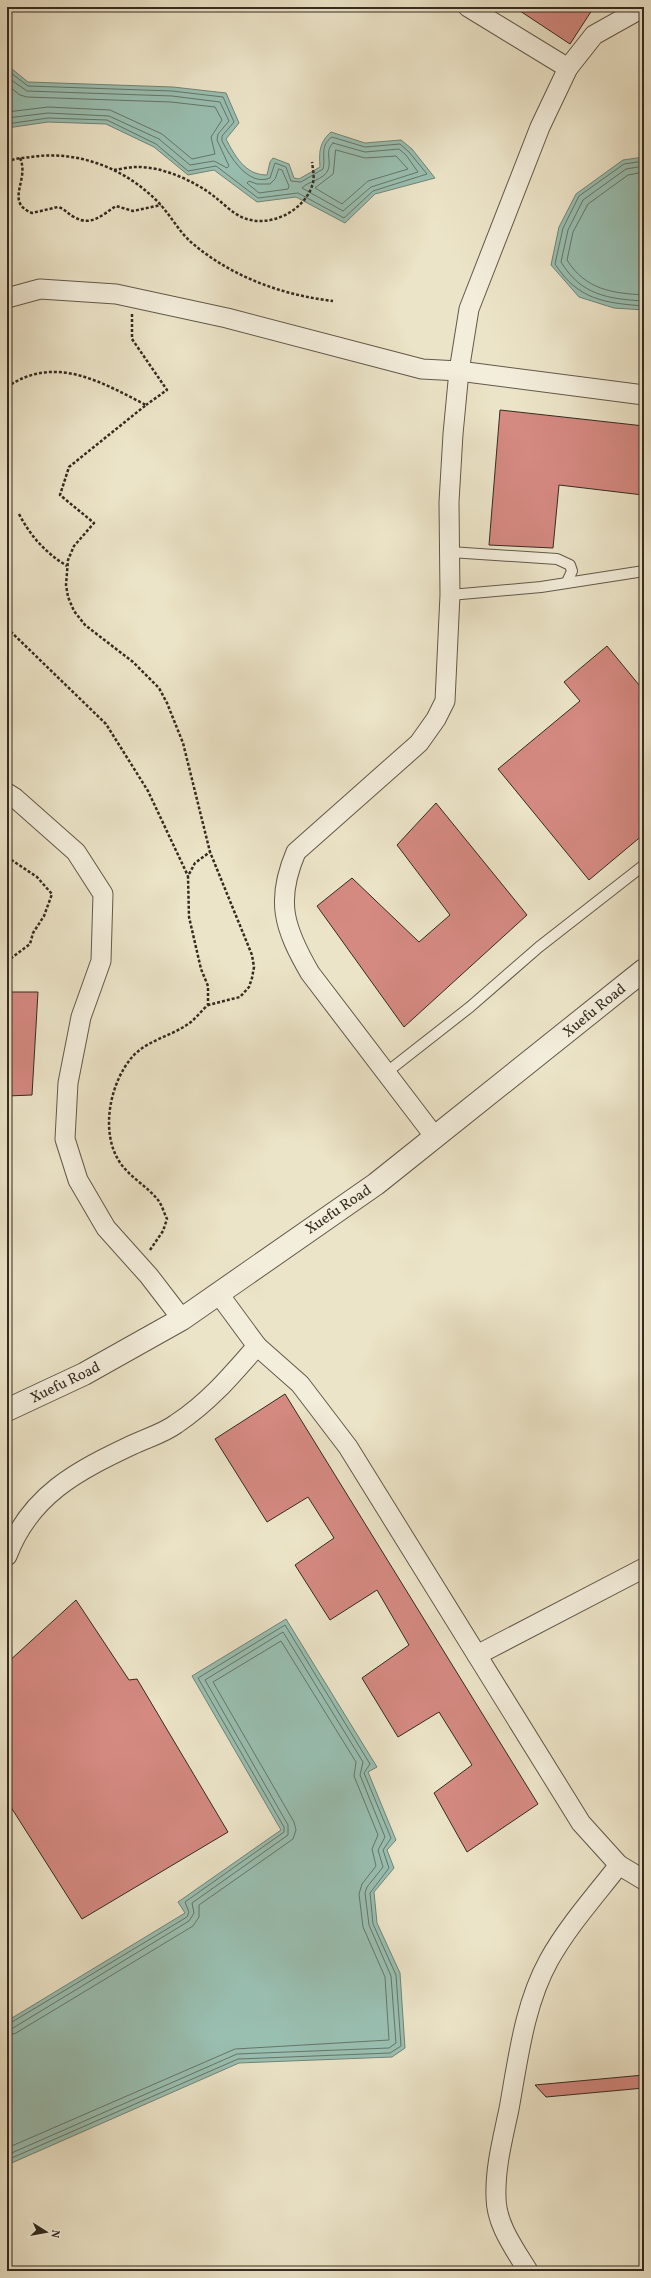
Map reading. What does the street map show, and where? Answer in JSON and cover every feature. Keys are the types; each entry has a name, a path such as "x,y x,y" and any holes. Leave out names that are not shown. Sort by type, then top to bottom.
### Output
{"street":[{"path":"468,7 568,68"},
{"path":"434,1137 387,1072 310,973 297,950 286,918 283,894 288,871 296,852 419,743 436,719 445,701 450,595 449,502 459,371 469,309 540,127 568,68 594,35 644,7"},
{"path":"7,298 40,290 116,294 227,318 422,369 459,371 644,396"},
{"path":"7,793 15,798 76,852 103,894 101,961 81,1016 68,1083 65,1140 78,1180 106,1228 140,1266 182,1319"},
{"name":"Xuefu Road","path":"7,1410 84,1374 182,1319 376,1184 644,970"},
{"path":"218,1293 256,1346 300,1384 348,1447 581,1823 619,1865 644,1880"},
{"path":"7,1556 12,1543 36,1506 63,1481 175,1425 213,1396 256,1346"},
{"path":"477,1655 644,1568"},
{"path":"528,2271 511,2245 500,2220 496,2197 499,2162 523,2034 534,1996 548,1961 570,1927 619,1865"}],"lane":[{"path":"450,552 557,559 585,574 600,577"},
{"path":"567,582 572,571 570,565"},
{"path":"450,595 541,587 644,571"},
{"path":"387,1072 470,1007 539,947 644,865"}],"path":[{"path":"7,162 20,158 43,155 69,155 114,170 138,182 161,205 192,242 244,277 301,298 333,302"},
{"path":"20,158 23,170 21,186 17,193 18,202 21,207 32,213 58,207 65,209 81,220 89,221 97,220 116,206 133,211 144,210 154,205 161,205"},
{"path":"114,170 136,167 152,168 176,176 200,187 243,218 272,221 286,214 299,204 312,186 314,176 312,162"},
{"path":"136,298 131,316 132,338 167,390 69,467 60,495 94,523 74,546 68,566 66,585 74,611 85,625 133,662 159,688 167,702 183,743 210,852 247,940 254,967 249,987 240,997 208,1005 190,1023 158,1038 133,1056 119,1079 111,1105 108,1128 111,1146 119,1163 158,1200 167,1219 163,1231 140,1266"},
{"path":"7,387 20,378 40,373 64,372 91,378 124,391 146,405"},
{"path":"19,514 38,543 54,557 68,566"},
{"path":"7,628 106,724 148,791 188,876 188,917 201,969 208,986 208,1005"},
{"path":"188,876 195,863 210,852"},
{"path":"7,857 37,877 52,894 47,910 33,933 30,944 10,959 7,959"}],"water":[{"path":"7,65 28,82 173,87 226,93 239,123 226,139 237,158 247,168 259,174 267,175 270,162 273,158 289,164 294,178 299,179 320,167 322,144 331,132 365,143 401,140 412,149 435,178 375,194 345,223 296,197 257,202 214,170 188,175 154,147 106,124 48,122 7,128"},
{"path":"644,157 644,310 614,308 579,297 551,265 559,227 576,194 623,160"},
{"path":"286,1619 377,1767 368,1772 396,1840 387,1850 394,1868 374,1892 377,1923 400,1973 405,2048 392,2057 239,2063 7,2165 7,2021 185,1913 178,1902 281,1830 192,1676"}],"building":[{"path":"514,7 594,7 570,44"},
{"path":"500,410 644,426 643,495 559,485 553,548 489,545"},
{"path":"607,646 644,691 644,834 589,880 498,769 580,701 564,682"},
{"path":"436,803 527,915 404,1027 317,906 352,878 419,942 450,915 397,845"},
{"path":"7,992 38,992 32,1095 7,1096"},
{"path":"285,1394 538,1804 467,1852 434,1793 472,1765 439,1712 398,1737 362,1678 409,1645 377,1590 330,1620 295,1565 334,1538 308,1497 267,1522 215,1439"},
{"path":"76,1600 129,1680 137,1679 228,1832 82,1919 7,1801 7,1663"},
{"path":"644,2075 644,2088 546,2097 535,2085"}]}
